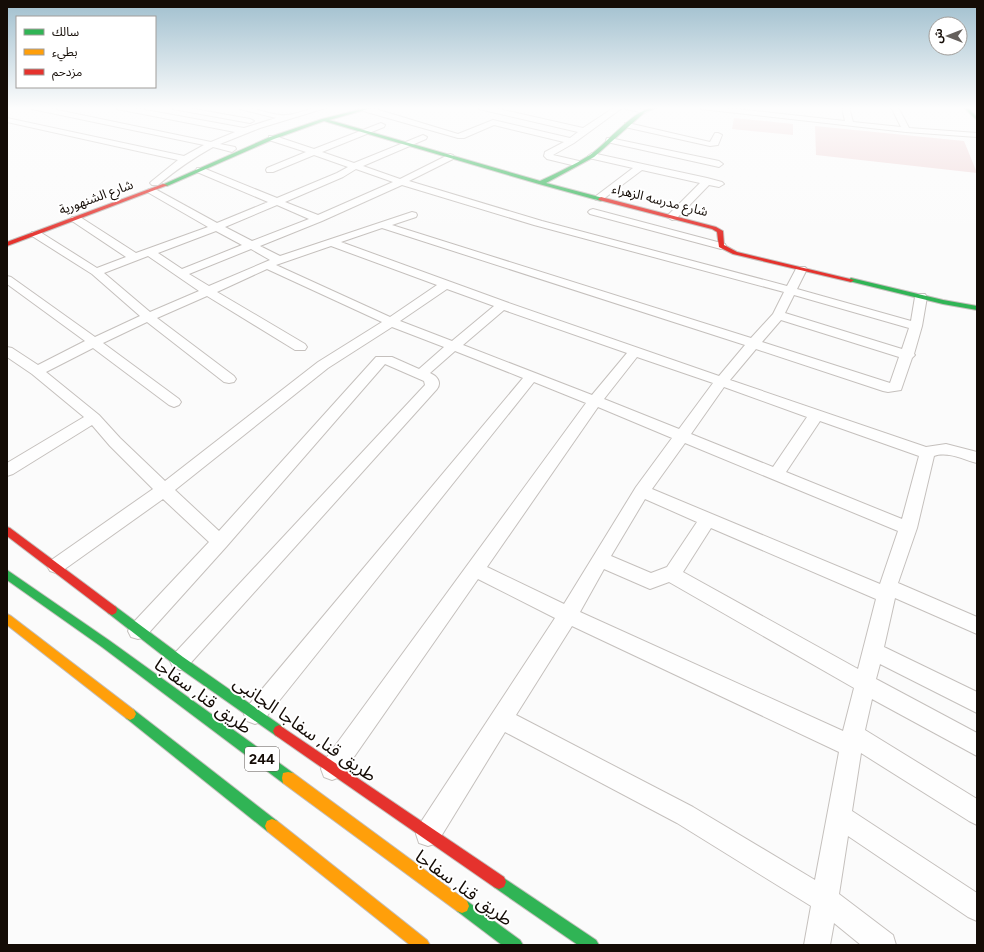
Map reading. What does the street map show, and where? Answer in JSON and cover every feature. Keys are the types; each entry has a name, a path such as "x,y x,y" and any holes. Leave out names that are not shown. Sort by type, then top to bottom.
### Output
{"main road":[{"name":"شارع الشنهورية","path":"7,244 76,219 153,187 227,151"},
{"name":"شارع الشنهورية","path":"7,236 153,187 200,170 242,151"},
{"name":"شارع مدرسه الزهراء","path":"431,151 541,183 718,229 721,233 721,246"},
{"path":"541,183 576,163 592,156 597,151"},
{"path":"721,246 735,253 801,269 921,297 977,308"},
{"name":"طريق قنا, سفاجا الجانبى","path":"7,531 56,566 138,631 254,714 591,945"},
{"name":"طريق قنا, سفاجا","path":"7,574 106,644 515,945"},
{"path":"7,619 189,760 422,945"}],"street":[{"path":"151,151 185,159"},
{"path":"201,151 185,159 166,172 153,187 217,227 252,245 273,262 390,322 595,401 908,528"},
{"path":"96,272 217,227 340,175 389,151"},
{"path":"552,151 548,154 548,156 576,163"},
{"path":"662,151 719,164"},
{"path":"270,170 316,152 401,182 538,223 789,290 916,326"},
{"path":"592,156 719,184"},
{"path":"181,273 318,219 401,182 450,157"},
{"path":"599,198 640,167"},
{"path":"200,170 318,219"},
{"path":"672,217 707,181"},
{"path":"593,212 721,246"},
{"path":"37,371 148,317 208,292 273,262 412,215"},
{"path":"76,219 134,257"},
{"path":"382,225 753,343 888,388 896,387 908,354 916,326 921,297"},
{"path":"36,234 96,272 148,317 229,380"},
{"path":"330,242 445,285 927,453 937,448 944,448 977,458"},
{"path":"149,252 208,292 300,347"},
{"path":"428,834 568,615 600,559 642,491 721,382 778,315 789,290 801,269"},
{"path":"7,279 174,402"},
{"path":"56,566 164,490 323,365 445,285"},
{"path":"421,374 502,305"},
{"path":"778,315 908,354"},
{"path":"332,768 595,401 635,351"},
{"path":"10,356 37,371 94,418 115,442 220,542"},
{"path":"138,631 220,542 381,360 387,360 429,378 432,381 432,386 180,661"},
{"path":"254,714 531,377"},
{"path":"776,475 816,415"},
{"path":"7,470 94,418"},
{"path":"818,945 852,740 887,591 908,528 927,453"},
{"path":"642,491 708,519 977,626"},
{"path":"671,575 708,519"},
{"path":"600,559 650,581 667,574 671,575 865,684 977,744"},
{"path":"474,569 568,615 852,740 977,813"},
{"path":"873,651 977,703"},
{"path":"502,718 685,816 826,901 883,945"},
{"path":"840,817 977,908"}],"shaded area":[{"path":"816,151 968,151 977,173 816,155"}],"traffic: fast":[{"path":"165,185 241,151"},
{"path":"432,151 601,199"},
{"path":"541,183 592,156 597,151"},
{"path":"851,280 943,302 977,308"},
{"path":"7,574 106,644 288,778"},
{"path":"112,610 179,661 279,731"},
{"path":"130,714 272,826"},
{"path":"499,882 591,945"},
{"path":"462,906 515,945"}],"traffic: slow":[{"path":"7,619 130,714"},
{"path":"288,778 462,906"},
{"path":"272,826 422,945"}],"traffic: jam":[{"path":"7,244 165,185"},
{"path":"601,199 714,228 720,231 721,246 735,253 851,280"},
{"path":"7,531 112,610"},
{"path":"279,731 499,882"}]}
